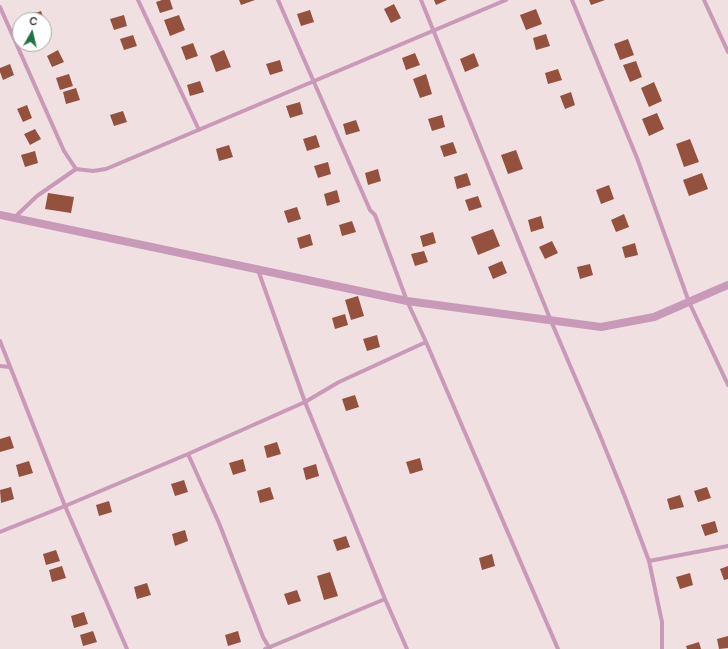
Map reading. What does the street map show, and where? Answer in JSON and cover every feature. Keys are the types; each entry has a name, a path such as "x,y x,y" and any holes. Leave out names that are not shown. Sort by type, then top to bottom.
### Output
{"street":[{"path":"0,215 407,301 601,327 654,317 728,285"}],"lane":[{"path":"138,0 199,130"},
{"path":"278,0 370,210 376,215 407,301 558,649"},
{"path":"421,0 551,320 599,433 649,561 662,622 662,649"},
{"path":"15,218 37,196 76,169 93,172 106,169 506,0"},
{"path":"572,0 637,158 689,302 728,385"},
{"path":"704,0 728,52"},
{"path":"0,7 64,151 76,169"},
{"path":"258,269 305,402 385,599 407,649"},
{"path":"0,341 65,506 127,649"},
{"path":"0,532 188,454 305,402 339,382 426,342"},
{"path":"0,366 10,367"},
{"path":"188,454 219,523 268,648 385,599"},
{"path":"649,561 728,546"}],"building":[{"path":"170,0 173,9 160,13 156,2"},
{"path":"239,0 255,0 241,5"},
{"path":"434,0 447,0 436,5"},
{"path":"589,0 605,0 591,5"},
{"path":"394,4 401,18 391,23 384,9"},
{"path":"536,9 542,24 526,30 520,15"},
{"path":"310,10 314,22 301,26 297,14"},
{"path":"124,15 127,26 114,30 110,19"},
{"path":"179,15 185,30 170,36 164,20"},
{"path":"546,34 550,46 536,50 533,38"},
{"path":"133,35 137,46 124,50 120,39"},
{"path":"628,39 634,55 620,60 614,44"},
{"path":"193,43 198,56 186,60 181,47"},
{"path":"58,50 64,62 52,67 47,56"},
{"path":"224,50 231,67 216,72 210,56"},
{"path":"415,53 420,65 406,70 402,58"},
{"path":"474,53 479,66 465,72 460,59"},
{"path":"280,60 283,71 270,75 266,64"},
{"path":"636,61 642,77 630,82 623,65"},
{"path":"10,64 14,75 3,80 0,68"},
{"path":"558,69 562,80 548,84 545,73"},
{"path":"69,74 73,86 60,90 56,78"},
{"path":"426,74 432,94 420,98 413,79"},
{"path":"200,81 204,92 190,96 187,85"},
{"path":"654,82 662,101 649,107 641,88"},
{"path":"76,88 80,100 66,104 63,92"},
{"path":"571,92 575,105 565,109 560,96"},
{"path":"300,102 303,114 290,118 286,106"},
{"path":"27,105 32,118 23,122 17,109"},
{"path":"123,111 127,122 114,126 110,115"},
{"path":"657,113 664,129 649,136 642,119"},
{"path":"442,115 445,127 432,131 428,119"},
{"path":"356,120 360,131 346,135 343,124"},
{"path":"35,129 41,139 30,145 24,134"},
{"path":"316,135 320,147 307,151 303,139"},
{"path":"690,139 699,162 684,167 676,144"},
{"path":"453,142 457,153 444,157 440,146"},
{"path":"229,145 233,157 219,161 216,149"},
{"path":"516,150 523,169 508,174 501,155"},
{"path":"35,151 38,163 25,167 21,155"},
{"path":"328,162 331,174 318,178 314,166"},
{"path":"378,169 381,181 368,185 365,173"},
{"path":"467,173 471,185 457,189 454,177"},
{"path":"702,173 708,189 689,196 683,180"},
{"path":"609,185 614,199 601,204 596,190"},
{"path":"337,190 340,202 327,206 324,194"},
{"path":"48,193 74,197 71,213 45,209"},
{"path":"478,196 482,207 469,211 465,200"},
{"path":"297,207 301,219 288,223 284,211"},
{"path":"624,214 629,227 616,232 611,220"},
{"path":"541,216 544,228 531,232 528,220"},
{"path":"352,221 356,232 342,236 339,225"},
{"path":"493,229 500,246 478,255 471,237"},
{"path":"433,232 436,243 423,247 420,236"},
{"path":"310,234 313,245 300,249 297,238"},
{"path":"552,241 558,253 545,259 539,247"},
{"path":"635,243 638,255 625,258 622,247"},
{"path":"424,251 428,262 415,266 411,254"},
{"path":"502,261 507,273 493,279 488,267"},
{"path":"590,264 593,275 580,279 577,267"},
{"path":"358,296 364,316 351,320 345,300"},
{"path":"345,314 348,325 335,329 332,318"},
{"path":"377,335 380,347 367,351 363,339"},
{"path":"355,395 359,407 346,411 342,399"},
{"path":"10,436 14,448 0,452 0,439"},
{"path":"277,442 281,454 267,458 264,446"},
{"path":"420,458 423,470 410,474 406,462"},
{"path":"243,459 246,471 233,475 229,463"},
{"path":"29,461 33,473 19,477 16,465"},
{"path":"316,464 319,476 306,480 303,468"},
{"path":"184,480 188,492 175,496 171,484"},
{"path":"11,487 14,499 1,503 0,490"},
{"path":"270,487 274,499 260,503 257,491"},
{"path":"707,487 711,498 698,502 694,491"},
{"path":"680,495 684,507 670,510 667,499"},
{"path":"109,501 112,512 99,516 96,505"},
{"path":"715,521 718,532 705,536 701,525"},
{"path":"185,530 188,541 175,546 172,534"},
{"path":"346,536 350,547 337,551 333,540"},
{"path":"56,550 60,561 46,565 43,554"},
{"path":"492,554 495,566 482,570 479,558"},
{"path":"62,566 66,578 52,582 49,570"},
{"path":"728,566 728,579 724,580 720,569"},
{"path":"330,572 338,596 324,600 317,576"},
{"path":"690,573 693,585 680,589 676,577"},
{"path":"147,583 151,595 137,599 134,587"},
{"path":"297,590 301,601 288,605 284,594"},
{"path":"84,612 88,624 74,628 71,616"},
{"path":"93,631 97,642 83,646 80,635"},
{"path":"238,631 241,642 228,646 225,635"},
{"path":"728,636 728,648 719,649 717,639"},
{"path":"699,642 701,649 687,649 686,646"}]}
